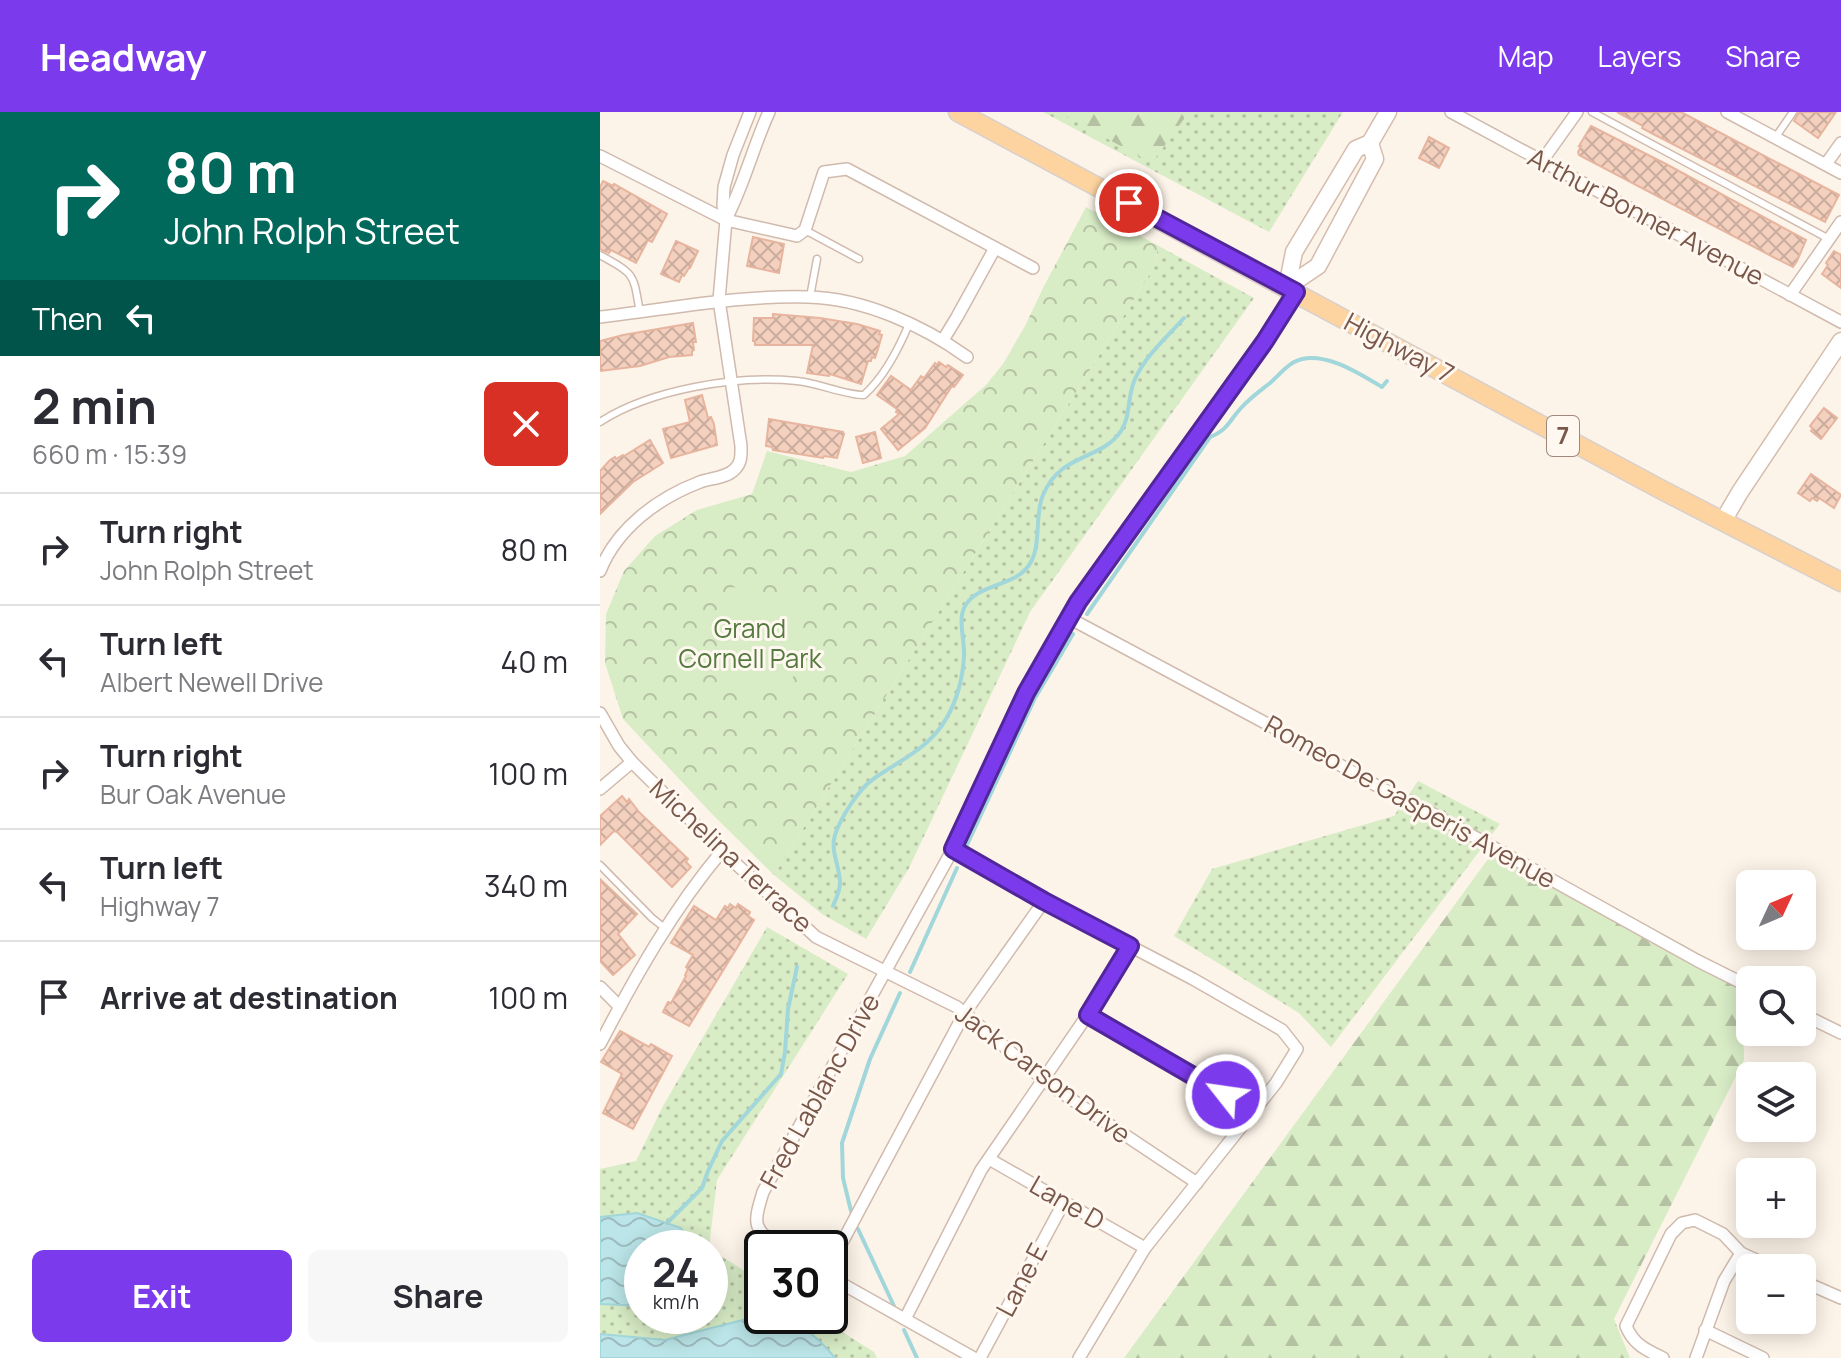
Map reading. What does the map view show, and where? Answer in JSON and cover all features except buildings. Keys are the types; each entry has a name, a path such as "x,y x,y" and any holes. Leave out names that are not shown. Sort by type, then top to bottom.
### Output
{"main road":[{"name":"Highway 7","path":"958,112 1841,582"}],"street":[{"path":"600,571 603,555 661,501 690,486 735,470 741,458 719,300 726,220 724,187 750,112"},
{"path":"726,220 769,112"},
{"path":"1292,290 1294,252 1356,149 1370,143 1388,112"},
{"name":"Arthur Bonner Avenue","path":"1451,112 1841,322"},
{"path":"1542,161 1577,112"},
{"path":"1727,112 1841,173"},
{"path":"1292,290 1318,266 1375,159 1370,143"},
{"path":"1826,164 1841,143"},
{"path":"600,156 726,220 797,236 805,230 824,172 847,169 1033,268"},
{"path":"1790,295 1841,222"},
{"path":"943,340 995,248"},
{"name":"Fred Lablanc Drive","path":"760,1230 755,1218 763,1192 953,849 1026,693 1078,602 1265,341 1292,290"},
{"path":"600,317 719,300 810,297 847,303 888,315 943,340 967,357"},
{"path":"1723,521 1841,341"},
{"name":"Romeo De Gasperis Avenue","path":"1069,618 1736,980"},
{"name":"Michelina Terrace","path":"600,713 632,762 722,851 816,937 885,971"},
{"path":"600,789 632,762"},
{"path":"953,849 1282,1030 1297,1049 1276,1083 1145,1248 1079,1358"},
{"path":"600,1044 666,929 705,870 722,851"},
{"path":"848,1231 964,1014 1044,901"},
{"path":"905,1319 981,1170 1088,1015 1130,946"},
{"name":"Jack Carson Drive","path":"885,971 957,1007 1044,1080 1197,1183"},
{"path":"600,987 620,1007"},
{"path":"1088,1015 1254,1111"},
{"path":"1816,1021 1841,1033"},
{"name":"Lane D","path":"989,1159 1145,1248"},
{"name":"Lane E","path":"980,1358 1064,1202"},
{"path":"1663,1358 1631,1338 1626,1326 1671,1234 1682,1223 1695,1220 1723,1234 1741,1253 1724,1281 1696,1358"},
{"path":"848,1287 974,1358"},
{"path":"1816,1287 1841,1298"},
{"path":"1705,1330 1763,1358"}],"lane":[{"path":"1592,112 1829,239"},
{"path":"1775,138 1793,112"},
{"path":"805,230 859,259"},
{"path":"600,255 633,277 640,313"},
{"path":"810,297 817,259"},
{"path":"600,422 614,413 653,398 731,383 797,381 864,395 898,349 909,324"},
{"path":"600,865 666,929"}],"green space":[{"path":"1043,112 1343,112 1269,232"},
{"path":"1058,112 1189,112 1152,163"},
{"name":"Grand Cornell Park","path":"1086,207 1157,245 1156,264 774,875 623,719 605,663 606,614 624,571 655,536 697,510 752,494 767,451 851,472 905,456 986,385 1003,364"},
{"path":"1157,245 1254,298 1030,612 909,868 866,939 822,914 774,875 1156,264"},
{"path":"732,587 808,603 790,692 714,676"},
{"path":"1418,781 1500,824 1331,1047 1299,1013 1174,936 1212,869 1394,816"},
{"path":"1499,844 1736,974 1736,1046 1744,1046 1744,1060 1736,1062 1736,1076 1614,1319 1630,1358 1124,1358"},
{"path":"767,927 848,974 717,1180 711,1230 624,1230 624,1334 728,1334 728,1260 744,1271 744,1334 846,1334 874,1352 877,1358 600,1358 600,1169 636,1161 663,1106"}],"water":[{"path":"637,1213 682,1230 624,1230 624,1305 600,1304 600,1217"},
{"path":"744,1320 744,1334 810,1334 835,1358 600,1358 600,1334 665,1340 688,1334 728,1334 728,1324"}],"waterway":[{"path":"833,906 840,883 834,841 845,813 867,785 931,739 953,705 963,664 964,608 969,600 984,590 1010,580 1025,570 1034,554 1040,504 1051,481 1070,464 1113,441 1126,419 1140,370 1184,318"},
{"path":"1087,614 1210,437 1225,428 1244,404 1288,366 1304,358 1315,358 1339,364 1382,387 1387,381"},
{"path":"967,845 1035,698 1073,634"},
{"path":"910,972 957,868"},
{"path":"667,1223 702,1188 722,1141 781,1074 788,1009 797,967"},
{"path":"851,1211 843,1178 842,1143 870,1059 900,993"},
{"path":"858,1229 894,1306"},
{"path":"904,1330 917,1358"}],"route":[{"path":"1129,203 1296,292 1265,341 1078,602 1026,693 953,849 1130,946 1088,1015 1226,1095"}]}
